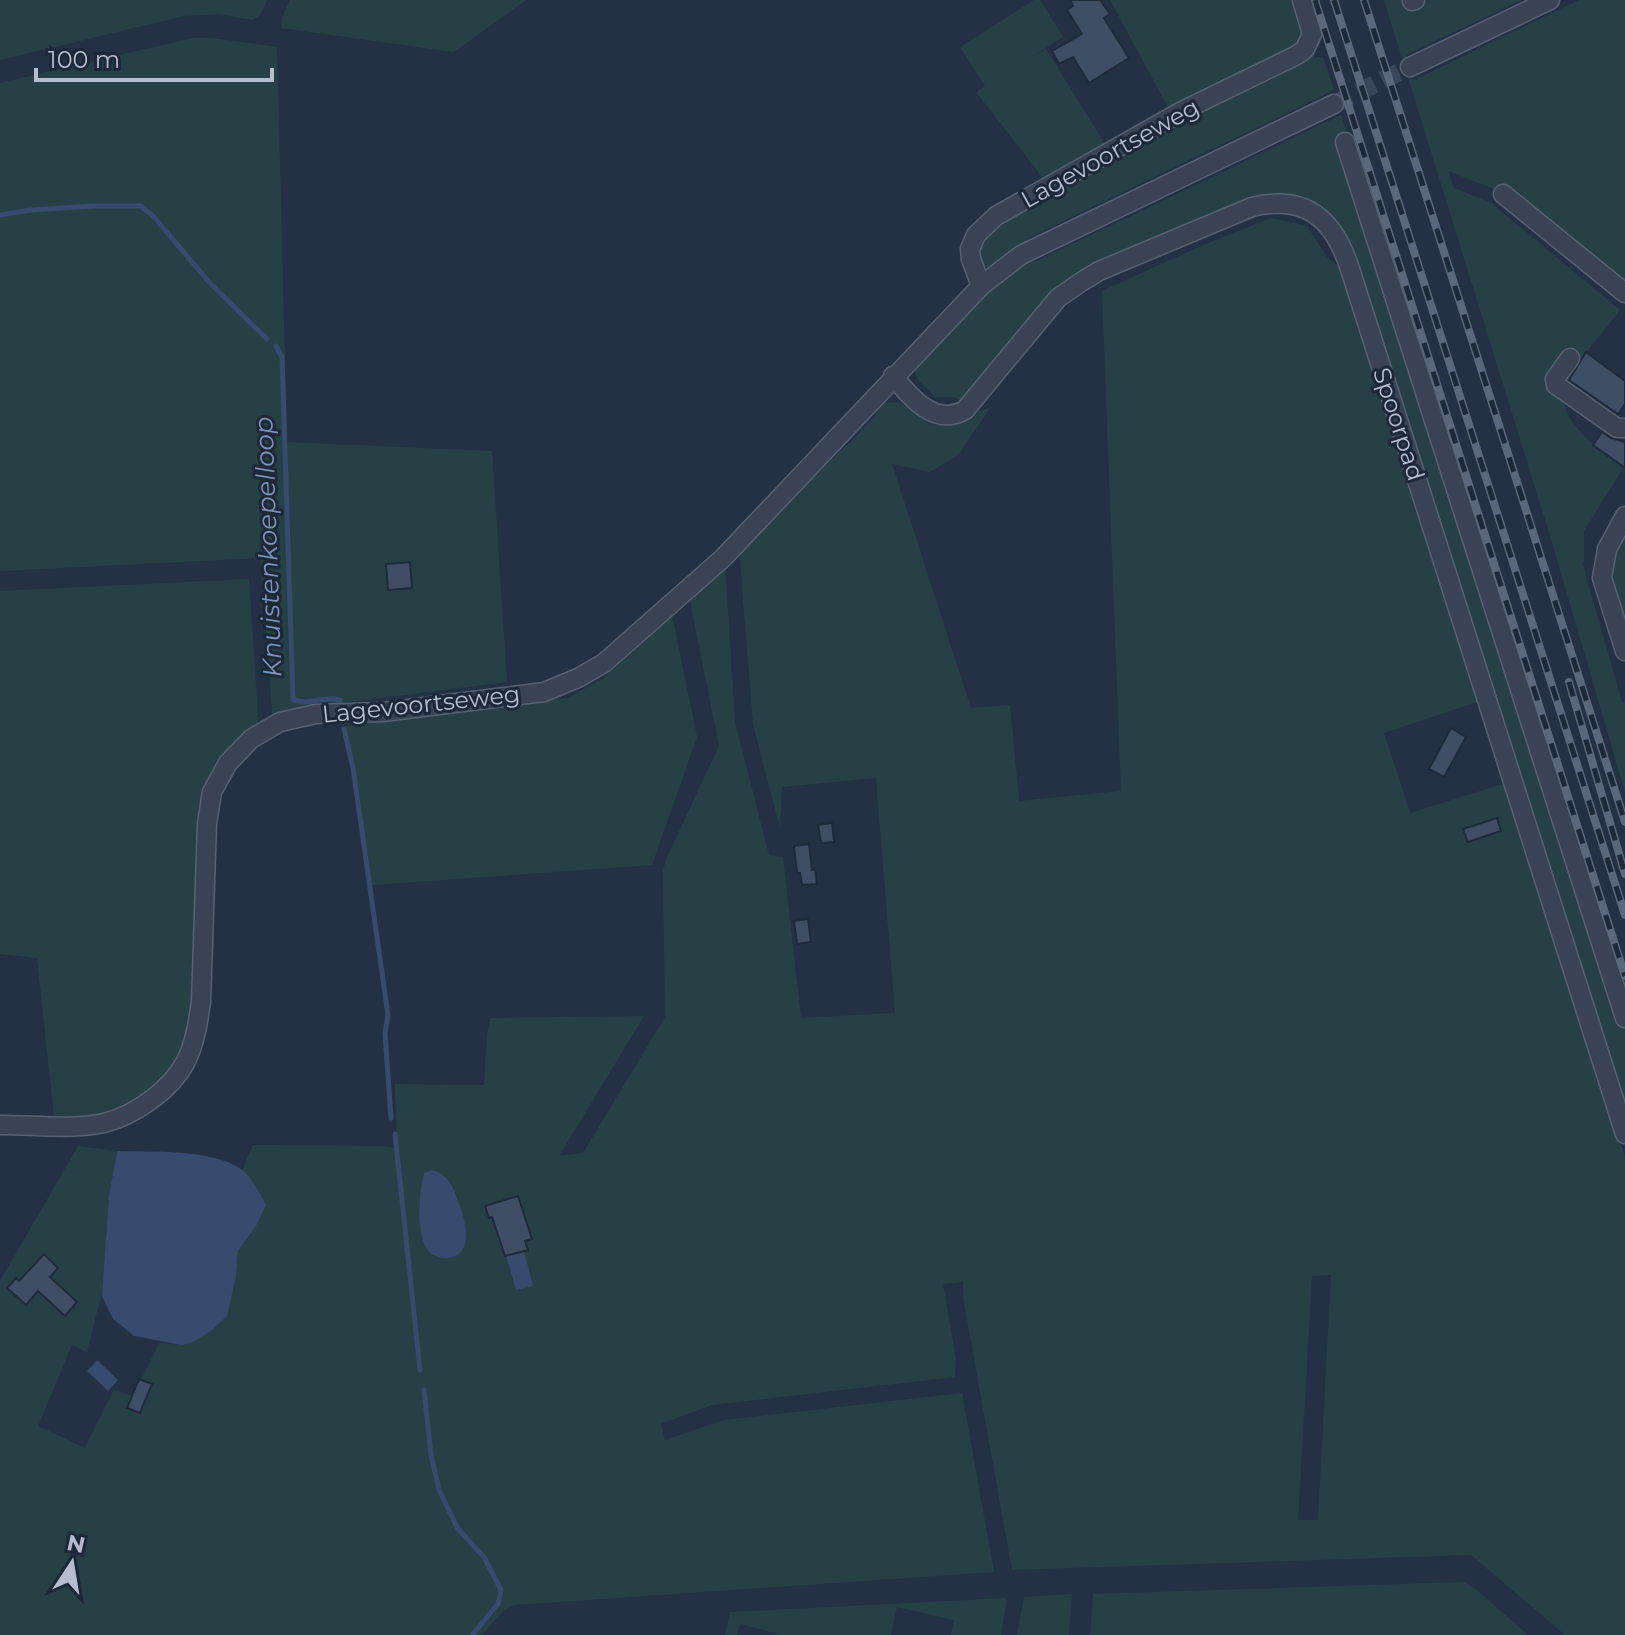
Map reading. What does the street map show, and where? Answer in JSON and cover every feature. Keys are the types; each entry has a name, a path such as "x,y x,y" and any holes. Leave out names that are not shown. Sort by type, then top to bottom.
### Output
{"street":[{"name":"Lagevoortseweg","path":"981,286 970,249 976,235 996,216 1182,111 1297,55 1305,49 1312,34 1302,0"},
{"path":"1410,67 1550,0"},
{"name":"Lagevoortseweg","path":"0,1125 89,1125 106,1122 130,1114 158,1095 185,1064 197,1031 201,1002 207,824 212,792 228,763 251,739 280,722 316,714 383,712 544,692 604,663 723,558 981,286 1021,255 1334,104"},
{"path":"1345,142 1625,1018"},
{"path":"1503,194 1625,293"},
{"name":"Spoorpad","path":"893,376 909,396 933,413 944,417 954,416 965,410 1058,298 1099,271 1252,207 1273,202 1294,204 1315,212 1333,231 1344,249 1625,1134"},
{"path":"1350,269 1384,258"},
{"path":"1570,358 1555,379 1556,385 1617,428 1625,428"},
{"path":"1625,516 1607,549 1602,578 1625,651"}],"green space":[{"path":"0,0 267,0 260,15 253,20 219,14 184,16 0,60"},
{"path":"290,0 526,0 454,52 281,28 282,17"},
{"path":"1034,0 1040,0 1063,37 1030,58 1046,49 1105,144 1043,178 976,92 985,86 960,47"},
{"path":"1110,0 1298,0 1307,27 1302,45 1169,109"},
{"path":"1384,0 1412,0 1415,5 1426,0 1521,0 1406,55 1414,80 1579,0 1625,0 1625,291 1505,193 1448,171 1454,188 1490,202 1620,310 1563,382 1563,397 1566,410 1580,432 1623,468 1584,531 1582,562 1622,702 1625,703 1625,792 1551,539"},
{"path":"193,38 277,47 287,442 492,451 507,682 317,706 273,722 260,558 0,571 0,83"},
{"path":"1323,57 1334,90 1032,236 988,268 977,262 982,235 1079,172 1300,58"},
{"path":"1341,115 1346,129 1344,134 1625,1029 1625,1116 1349,247 1297,198 1097,265 964,402 954,397 935,397 918,380 913,365 969,303 1003,275"},
{"path":"1271,218 1307,226 1327,257 1344,271 1480,701 1384,733 1410,813 1506,783 1625,1157 1625,1635 1565,1635 1471,1555 1012,1570 963,1297 963,1282 943,1284 956,1360 955,1377 712,1405 661,1424 665,1440 724,1420 962,1393 994,1572 515,1605 504,1610 482,1635 0,1635 0,1281 78,1146 117,1151 109,1195 103,1288 87,1352 72,1345 38,1426 85,1448 114,1390 133,1396 159,1343 182,1345 236,1276 238,1251 256,1226 260,1192 242,1170 253,1145 397,1148 395,1084 484,1085 490,1018 644,1016 559,1156 583,1153 665,1017 663,871 719,746 689,597 725,565 735,722 769,855 783,857 801,1018 895,1013 876,778 782,787 780,828 753,724 739,548 852,440 875,416 882,403 898,402 915,411 928,424 943,425 991,407 958,455 930,472 892,464 971,708 1010,705 1019,801 1121,791 1102,291","holes":["424,1173 445,1175 459,1204 424,1240 419,1207","1331,1275 1318,1520 1298,1520 1312,1276"]},
{"path":"1625,536 1625,618 1608,565"},
{"path":"249,579 259,731 217,771 201,962 183,1058 148,1093 112,1117 55,1126 37,958 0,954 0,591"},
{"path":"672,615 697,737 652,865 372,885 344,726 567,698 603,679"},
{"path":"1464,1582 1528,1635 1090,1635 1093,1594"},
{"path":"1072,1594 1069,1635 1017,1635 1024,1597"},
{"path":"1007,1598 1001,1635 951,1635 954,1620 897,1607 891,1635 782,1635 740,1624 737,1635 725,1635 730,1612"}],"water":[{"path":"117,1151 181,1153 229,1163 249,1176 266,1205 238,1251 227,1316 193,1342 182,1345 134,1336 113,1319 102,1296 109,1195"},
{"path":"432,1170 446,1178 461,1208 466,1235 462,1251 456,1256 447,1258 429,1252 422,1235 419,1214 422,1181 424,1173"},
{"path":"524,1251 533,1286 516,1290 506,1255"},
{"path":"97,1360 118,1380 108,1391 87,1371"}],"building":[{"path":"1070,0 1100,0 1110,14 1104,18 1129,58 1089,83 1073,57 1059,64 1052,51 1082,34 1067,10 1073,6"},
{"path":"1586,352 1625,381 1625,404 1618,414 1569,380"},
{"path":"1602,432 1625,442 1625,468 1593,445"},
{"path":"410,562 412,588 388,590 386,564"},
{"path":"1451,728 1466,737 1444,777 1429,769"},
{"path":"1497,818 1501,831 1468,842 1463,829"},
{"path":"832,823 834,842 821,843 818,825"},
{"path":"809,844 817,884 802,885 800,873 797,873 794,846"},
{"path":"808,919 811,942 797,944 794,921"},
{"path":"518,1196 532,1239 525,1241 528,1250 505,1256 492,1217 489,1218 485,1206"},
{"path":"44,1254 58,1268 50,1277 77,1302 65,1316 38,1291 26,1305 7,1288 16,1278 19,1281"},
{"path":"139,1379 152,1384 140,1413 127,1408"}],"waterway":[{"name":"Knuistenkoepelloop","path":"0,215 31,210 141,206 209,282 267,339"},
{"name":"Knuistenkoepelloop","path":"276,346 282,357 293,699 304,702 340,700"},
{"name":"Knuistenkoepelloop","path":"344,729 353,768 388,1015 385,1033 391,1118"},
{"name":"Knuistenkoepelloop","path":"395,1134 420,1370"},
{"name":"Knuistenkoepelloop","path":"424,1390 431,1455 439,1490 458,1529 484,1557 501,1590 498,1604 472,1635"}],"tunnel":[{"path":"1334,104 1410,67"}],"railway":[{"path":"1315,0 1625,976"},
{"path":"1334,0 1625,915"},
{"path":"1364,0 1625,822"},
{"path":"1569,682 1625,874"}]}
